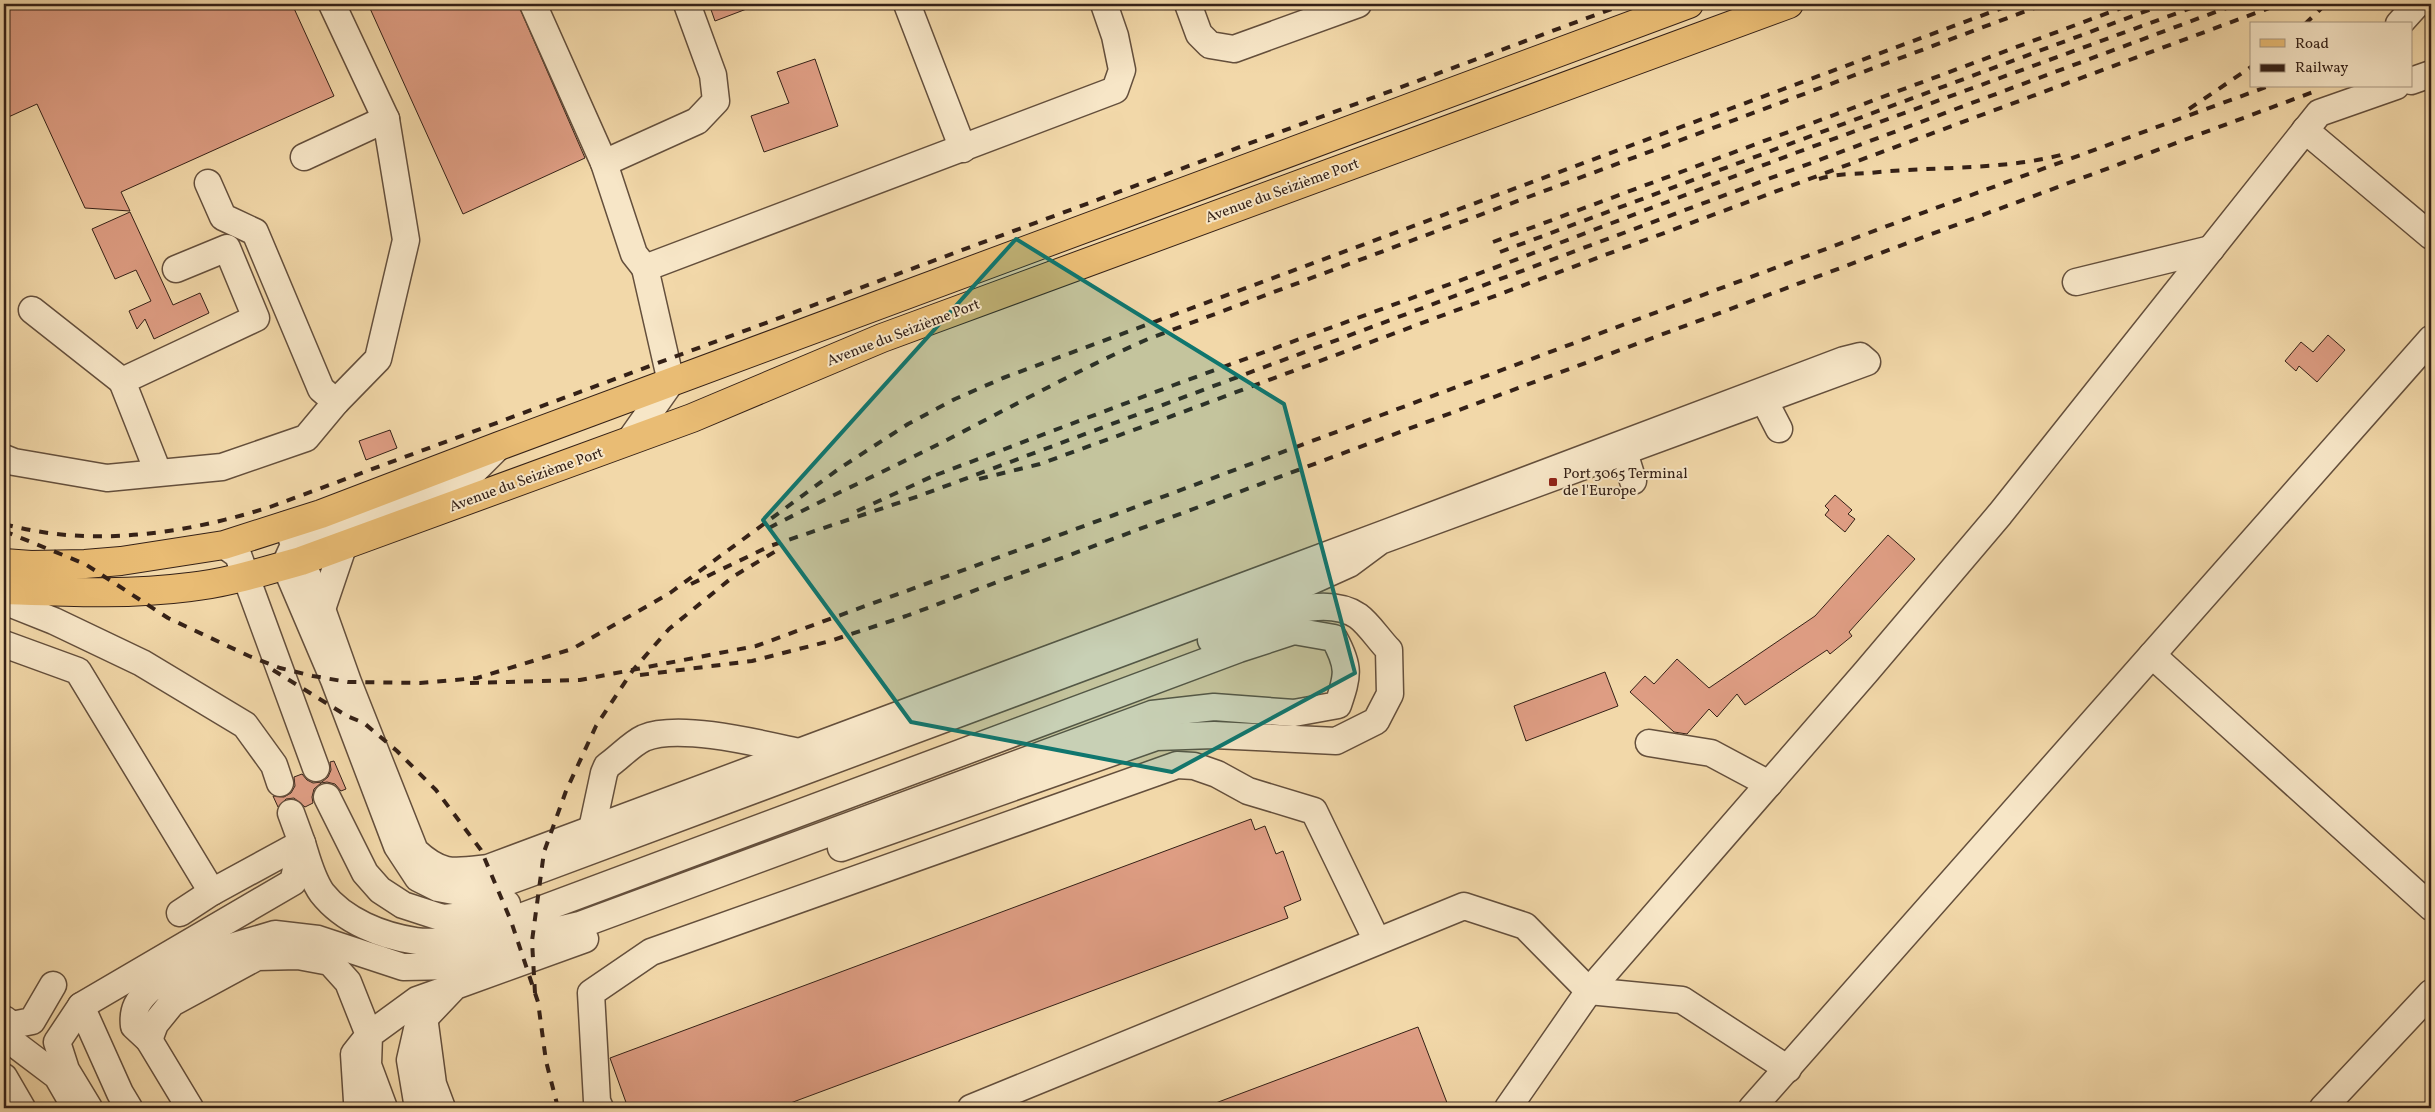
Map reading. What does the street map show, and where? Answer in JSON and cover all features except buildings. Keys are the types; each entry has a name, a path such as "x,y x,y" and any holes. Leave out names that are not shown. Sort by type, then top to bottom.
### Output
{"main road":[{"name":"Avenue du Seizième Port","path":"4,590 128,592 190,587 247,577 292,549 322,514 671,382 1689,4"},
{"name":"Avenue du Seizième Port","path":"4,563 31,565 85,564 224,545 292,549 343,547 692,418 882,338 1789,4"}],"street":[{"path":"4,458 14,462 107,478 158,472 222,468 306,438 336,402 378,359 406,240 386,119 332,4"},
{"path":"533,4 604,163 634,254 645,268 671,382 630,440"},
{"path":"604,163 697,121 716,101 713,75 687,4"},
{"path":"907,4 963,149"},
{"path":"645,268 1115,90 1122,70 1115,36 1104,4"},
{"path":"1188,4 1198,34 1210,45 1234,49 1358,4"},
{"path":"2412,81 2431,74"},
{"path":"1508,1108 1589,991 2000,514 2312,122 2341,88"},
{"path":"2312,122 2391,88"},
{"path":"304,156 386,119"},
{"path":"2312,122 2431,236"},
{"path":"208,183 223,217 256,232 320,389 336,402"},
{"path":"122,381 256,318 227,248 176,269"},
{"path":"2076,282 2211,249"},
{"path":"32,310 122,381 158,472"},
{"path":"1752,1108 2431,339"},
{"path":"292,549 322,609 348,682 415,851 431,866 456,872 488,868 1380,538 1844,360 1860,356 1867,362 1624,452 1380,538 1349,564 1298,587 487,889 459,892 438,888 418,878 397,846 334,680 292,549"},
{"path":"1764,400 1779,429"},
{"path":"1624,452 1634,481"},
{"path":"224,545 238,556 247,577 316,768"},
{"path":"322,609 343,547"},
{"path":"4,601 54,621 142,663 245,725 274,765 280,783"},
{"path":"327,797 365,873 380,890 404,905 443,918 475,915 1288,611 1332,607 1358,616 1389,650 1390,694 1376,721 1336,741 1214,735 1156,737 418,1000 369,1035 354,1054 357,1101 360,1108"},
{"path":"190,1108 149,1040 134,1026 134,1009 139,999 150,989 230,946 276,934 318,939 403,968 455,966 533,936 580,925 1152,714 1214,707 1294,713 1338,706 1346,681 1346,658 1334,638 1294,631 1239,648 459,940 417,942 372,929 342,913 322,892 310,868 291,813"},
{"path":"4,644 78,671 212,892"},
{"path":"2152,655 2431,907"},
{"path":"592,829 604,772 607,766 644,738 688,734 716,736 799,752"},
{"path":"1649,743 1712,753 1769,784"},
{"path":"600,1108 597,1101 591,993 651,952 1177,764 1194,766 1217,774 1248,791 1314,811 1377,941"},
{"path":"180,914 212,892 302,843"},
{"path":"88,1108 66,1070 57,1042 81,1006 292,882 302,843"},
{"path":"971,1108 1464,906 1525,926 1589,991 1682,1000 1788,1069"},
{"path":"149,1040 156,1024 172,1003 257,957 298,956 330,962 348,982 369,1035 368,1065 384,1108"},
{"path":"4,1019 12,1025 32,1021 53,985"},
{"path":"418,1108 410,1060 418,1025 455,986"},
{"path":"2323,1108 2431,993"},
{"path":"81,1006 83,1049 110,1108"},
{"path":"81,1006 120,1093 129,1108"},
{"path":"424,1019 433,1084 442,1108"},
{"path":"4,1036 57,1076 76,1108"},
{"path":"4,1078 22,1108"}],"highlighted area":[{"path":"1016,239 1284,404 1355,673 1172,772 911,722 763,520"}],"railway":[{"path":"4,524 37,531 71,535 138,535 205,524 270,507 1625,4"},
{"path":"4,531 85,564 168,618 249,656 280,668 348,682 420,683 477,678 572,649 670,593 840,468 908,424 955,399 1003,378 2013,4"},
{"path":"769,528 943,442 1070,376 1148,339 2045,4"},
{"path":"1493,242 2132,4"},
{"path":"1500,252 2165,4"},
{"path":"936,475 1174,385 1494,268 1798,152 2202,4"},
{"path":"691,584 770,546 919,496 2237,4"},
{"path":"979,479 1040,464 1172,416 2280,4"},
{"path":"2307,22 2326,4"},
{"path":"2189,109 2250,68"},
{"path":"470,683 580,680 756,646 2264,88"},
{"path":"640,675 752,661 830,641 906,616 2313,92"},
{"path":"1819,179 1844,174 1992,166 2065,154"},
{"path":"857,511 931,477"},
{"path":"535,993 532,941 544,852 566,791 596,726 633,670 669,629 734,576 776,551"},
{"path":"273,670 347,716 364,723 397,751 436,790 481,850 511,921 538,1002 546,1061 558,1108"}],"place":[{"name":"Port 3065 Terminal de l'Europe","path":"1553,482"}]}
